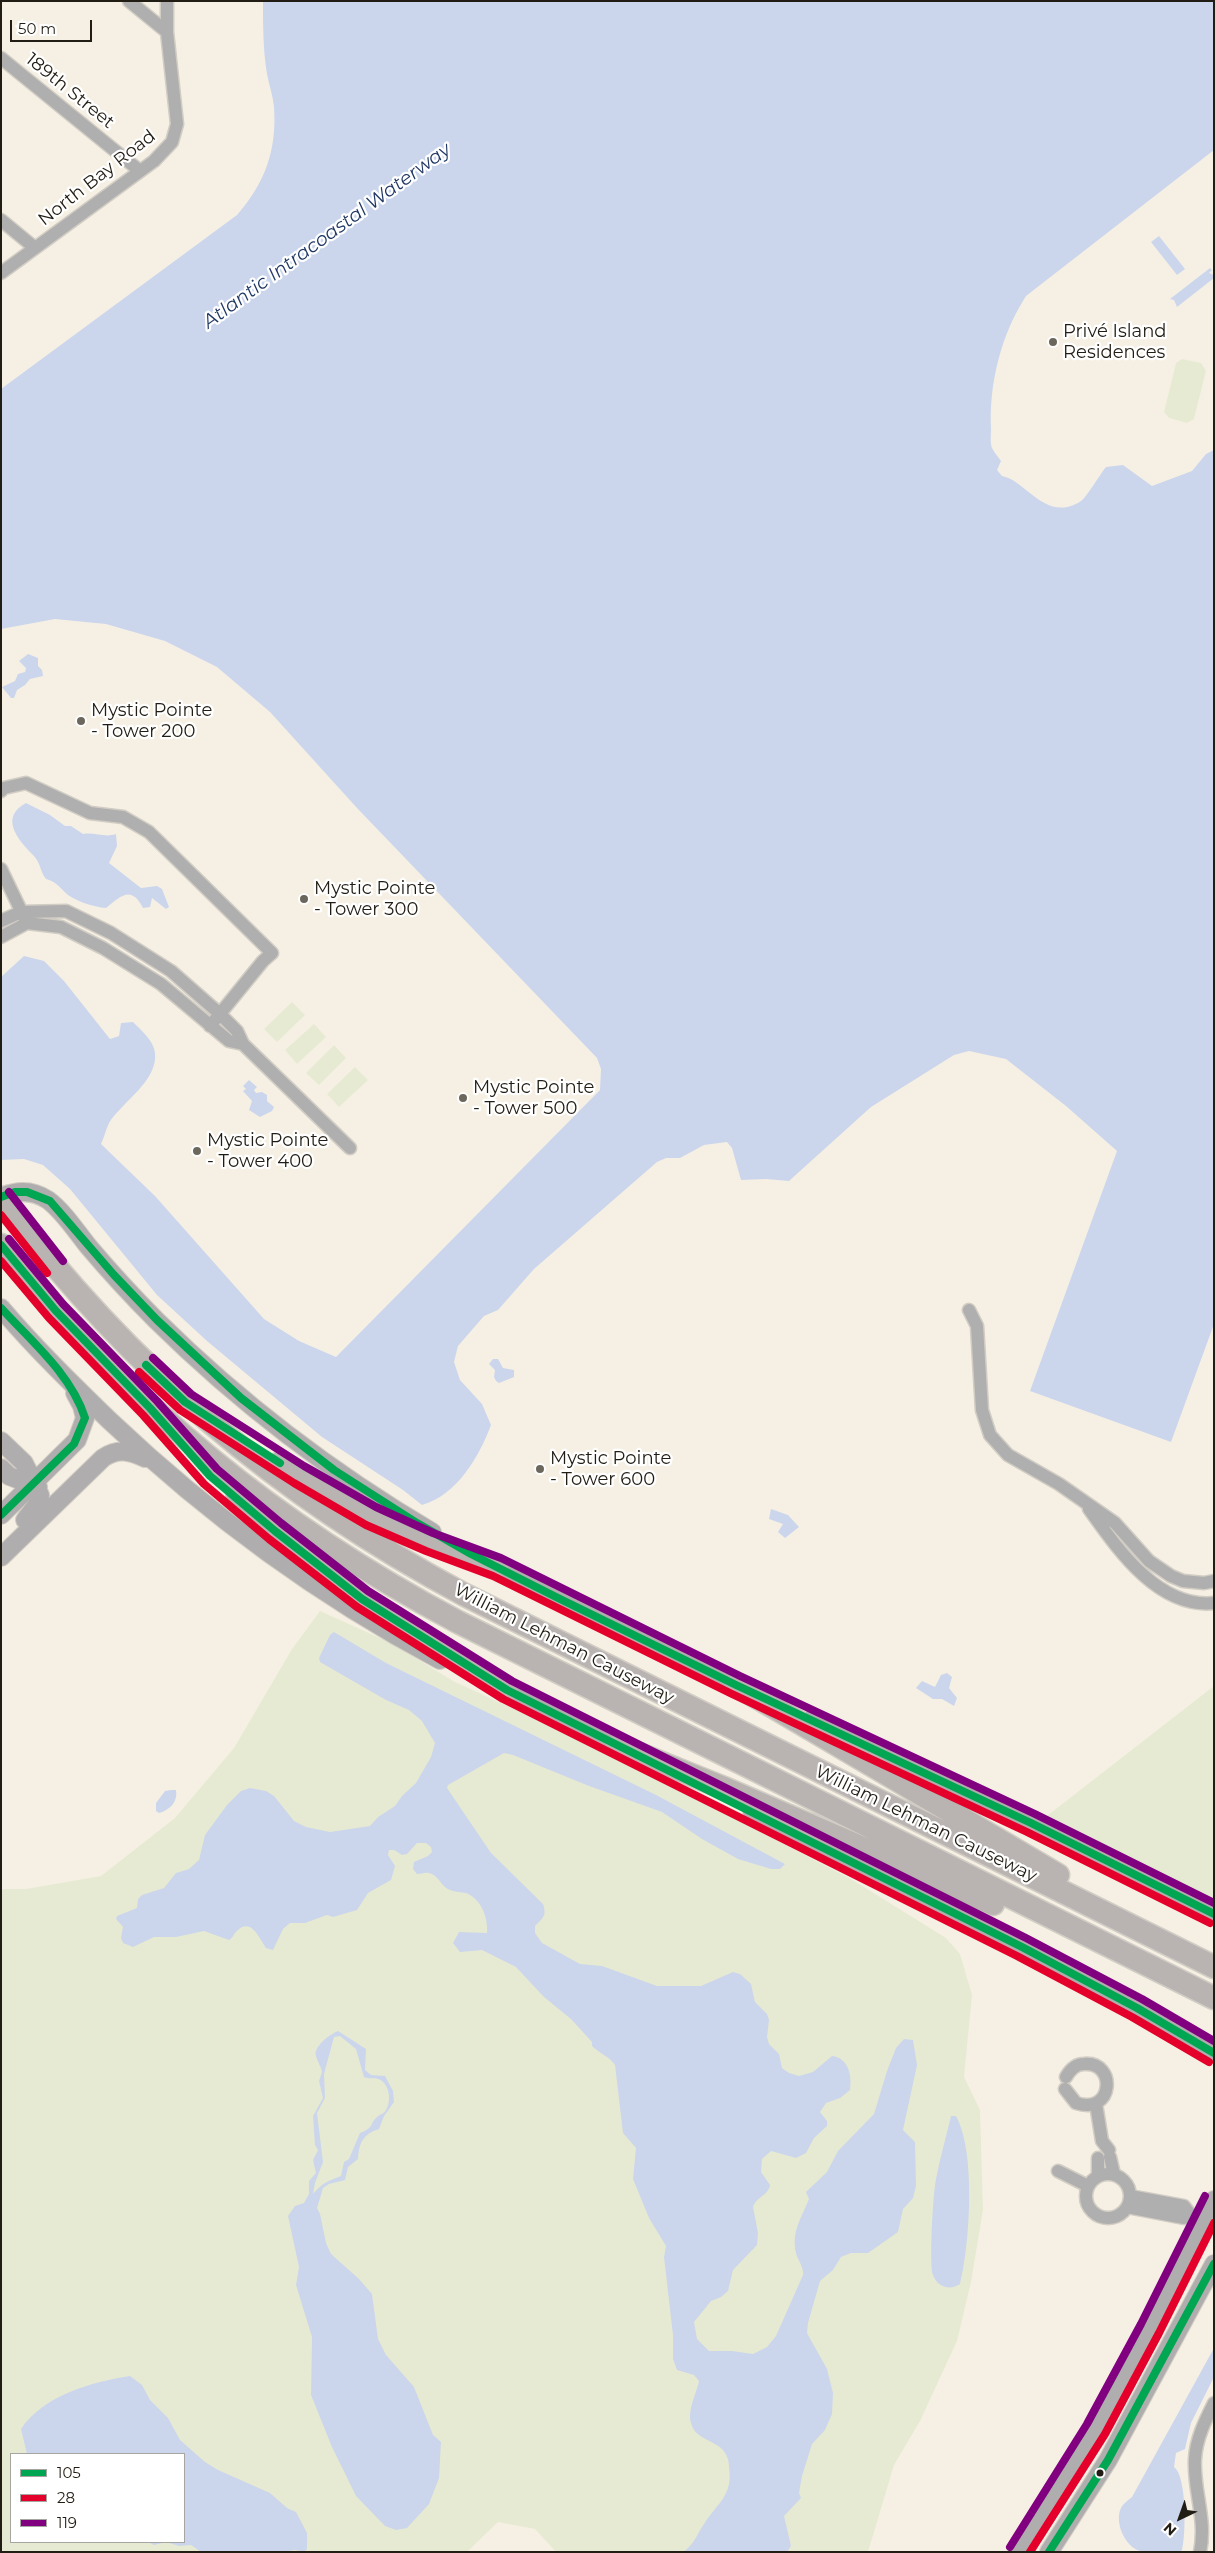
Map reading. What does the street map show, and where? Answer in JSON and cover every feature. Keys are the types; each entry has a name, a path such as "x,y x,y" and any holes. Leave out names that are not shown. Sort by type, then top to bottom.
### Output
{"highway":[{"name":"William Lehman Causeway","path":"1,1197 47,1257 117,1336 185,1402 250,1457 296,1491 366,1538 439,1581 1214,1967"},
{"name":"William Lehman Causeway","path":"1,1245 96,1355 150,1408 209,1459 262,1500 334,1550 407,1595 458,1622 1214,1998"},
{"path":"185,1402 353,1506 429,1542 497,1567"},
{"path":"150,1408 210,1476 282,1537 362,1599 507,1690"},
{"path":"736,1685 1077,1886 1214,1957"},
{"path":"617,1745 733,1792 1022,1916 1108,1946"}],"street":[{"path":"129,1 167,32"},
{"name":"North Bay Road","path":"1,273 140,171 163,152 176,134 176,94 167,32 167,1"},
{"name":"189th Street","path":"1,58 140,171"},
{"path":"1,220 35,248"},
{"path":"1,791 4,788 26,782 90,814 124,818 149,832 272,953 210,1026"},
{"path":"1,869 27,923"},
{"path":"1,921 21,912 66,911 111,933 171,971 220,1014 237,1031 242,1044 350,1148"},
{"path":"1,937 27,923 61,927 103,948 161,984 229,1041 242,1044"},
{"path":"1,1197 15,1192 27,1192 50,1202 156,1320 241,1398 311,1453 371,1495 452,1544 736,1685 992,1804 1214,1914"},
{"path":"1,1308 63,1376 162,1470 245,1537 335,1599 428,1653 507,1690 1022,1947 1137,2008 1214,2053"},
{"path":"969,1310 977,1326 979,1395 985,1423 990,1435 1008,1455 1083,1500 1115,1523 1148,1561 1171,1576 1195,1582 1214,1580"},
{"path":"1,1515 74,1444 84,1423 82,1406 63,1376"},
{"path":"1,1441 24,1463 32,1483 40,1496 39,1502 27,1519 1,1544"},
{"path":"1,1557 102,1458 120,1451 134,1453 162,1470"},
{"path":"1,1468 9,1476 32,1483 45,1491 56,1493 71,1487"},
{"path":"1083,1500 1104,1530 1145,1578 1162,1590 1188,1601 1214,1603"},
{"path":"1087,2063 1100,2069 1107,2080 1106,2094 1096,2104 1089,2106 1076,2103 1066,2083 1074,2067 1080,2064 1087,2063"},
{"path":"1096,2104 1103,2151 1114,2174 1127,2184 1129,2202 1119,2216 1111,2218 1097,2215 1087,2203 1086,2196 1088,2186 1098,2174 1103,2151"},
{"path":"1058,2171 1088,2186"},
{"path":"1098,2174 1114,2174"},
{"path":"1018,2552 1096,2429 1124,2378 1214,2200"},
{"path":"1129,2202 1184,2206 1202,2222"},
{"path":"1049,2552 1108,2460 1214,2264"},
{"path":"1124,2378 1147,2390"},
{"path":"1200,2551 1202,2513 1195,2460 1200,2435 1214,2403"}],"green space":[{"path":"1182,359 1201,363 1206,371 1194,419 1187,423 1169,418 1164,412 1176,363"},
{"path":"292,1002 305,1015 277,1042 264,1029"},
{"path":"314,1024 326,1037 297,1064 285,1050"},
{"path":"334,1045 346,1058 319,1085 306,1073"},
{"path":"355,1067 368,1080 339,1107 327,1094"},
{"path":"320,1611 393,1644 453,1681 603,1750 851,1879 946,1938 960,1954 972,1995 964,2077 980,2110 983,2210 971,2282 957,2341 920,2421 894,2465 868,2552 556,2552 535,2529 498,2522 467,2552 1,2552 1,1889 26,1889 101,1876 175,1818 234,1748 292,1649"},
{"path":"1214,1686 1214,1903 1043,1819"}],"water":[{"name":"Atlantic Intracoastal Waterway","path":"263,1 1214,1 1214,150 1026,296 1003,343 992,394 991,412 991,446 1001,461 997,470 1002,476 1011,479 1037,499 1057,507 1069,507 1081,501 1106,467 1123,465 1152,486 1192,471 1206,454 1214,450 1214,1324 1171,1442 1030,1391 1117,1151 1066,1106 1006,1059 969,1051 954,1055 871,1107 789,1181 766,1179 741,1180 732,1148 727,1142 704,1145 680,1158 666,1158 657,1162 534,1269 498,1310 484,1316 458,1346 454,1362 460,1380 482,1404 491,1425 473,1462 456,1484 435,1500 422,1505 403,1490 322,1437 207,1341 157,1295 70,1189 43,1165 24,1159 1,1160 1,977 24,956 44,961 64,981 110,1039 119,1036 121,1023 133,1022 152,1044 155,1053 151,1073 138,1091 109,1123 101,1144 155,1196 264,1319 299,1341 336,1357 600,1090 601,1069 597,1058 357,808 270,712 217,667 165,641 106,624 55,619 1,629 1,389 237,215 247,203 262,178 271,152 273,138 274,107 265,56"},
{"path":"1159,236 1185,269 1177,275 1151,242"},
{"path":"1210,268 1212,270 1209,273 1214,275 1214,278 1177,307 1174,300 1170,299"},
{"path":"28,654 38,658 38,666 42,670 43,676 30,679 17,690 14,698 11,698 2,687 15,681 18,674 25,672 26,668 19,661"},
{"path":"26,803 50,815 65,826 71,826 83,834 116,834 117,846 109,863 141,888 157,886 162,889 169,907 166,909 152,898 150,907 143,908 139,901 130,895 121,897 106,908 96,907 72,898 56,884 46,879 36,858 16,835 12,821 18,809"},
{"path":"249,1080 257,1087 254,1090 256,1093 262,1092 267,1095 267,1101 274,1107 272,1111 260,1117 249,1110 252,1101 243,1091 246,1089 243,1086"},
{"path":"493,1359 498,1359 503,1368 514,1370 514,1377 499,1383 496,1381 494,1377 495,1370 489,1364"},
{"path":"771,1509 788,1515 799,1527 785,1538 778,1532 783,1524 769,1519"},
{"path":"334,1632 386,1663 656,1795 785,1864 780,1869 771,1869 738,1859 702,1839 662,1812 589,1786 513,1755 504,1753 448,1785 447,1788 491,1853 543,1904 544,1916 535,1926 535,1933 542,1943 580,1964 602,1966 657,1986 701,1986 733,1972 740,1974 751,1984 755,2002 767,2014 769,2020 767,2037 769,2044 779,2054 782,2068 789,2073 799,2076 813,2072 832,2056 842,2060 848,2068 850,2090 840,2098 826,2103 820,2112 827,2121 827,2126 814,2138 806,2153 796,2158 771,2151 762,2159 761,2172 770,2185 767,2192 757,2200 753,2207 758,2233 757,2245 733,2270 728,2291 721,2297 711,2301 694,2322 697,2339 709,2351 732,2351 753,2354 767,2347 776,2336 803,2275 803,2269 796,2253 795,2238 798,2224 809,2199 806,2192 827,2172 838,2151 874,2114 896,2048 904,2039 913,2040 917,2065 903,2130 915,2142 916,2186 913,2198 903,2209 898,2232 868,2253 851,2253 841,2257 833,2270 820,2281 807,2333 827,2369 833,2393 832,2414 825,2430 812,2444 802,2476 799,2493 801,2498 784,2516 791,2546 787,2552 683,2552 693,2543 727,2492 730,2477 729,2462 719,2446 697,2434 690,2421 691,2409 699,2381 694,2375 677,2370 673,2359 673,2335 664,2257 666,2246 649,2218 633,2179 636,2148 623,2133 615,2065 592,2046 592,2042 571,2019 544,1997 516,1967 482,1950 460,1952 453,1943 459,1932 487,1933 485,1915 480,1904 471,1896 466,1893 450,1890 432,1874 417,1874 413,1869 414,1862 428,1856 432,1852 431,1847 426,1843 417,1843 407,1854 402,1855 394,1850 389,1850 388,1855 395,1866 391,1880 368,1893 357,1910 333,1917 327,1915 305,1923 290,1923 283,1929 273,1950 266,1948 254,1930 246,1926 237,1931 229,1940 204,1931 176,1937 154,1937 133,1947 123,1943 121,1938 123,1927 116,1919 117,1916 137,1908 138,1899 142,1895 164,1888 176,1873 189,1869 199,1860 205,1835 227,1805 241,1791 250,1788 266,1791 274,1796 294,1821 306,1827 330,1832 370,1826 378,1817 395,1806 402,1796 416,1783 431,1757 435,1743 422,1721 409,1710 386,1700 320,1662 319,1658 330,1635"},
{"path":"947,1673 952,1677 949,1688 957,1698 954,1706 942,1699 933,1699 916,1688 922,1681 935,1687 941,1675"},
{"path":"176,1790 174,1802 170,1808 159,1813 156,1811 156,1803 165,1791"},
{"path":"338,2031 366,2049 365,2070 371,2075 385,2076 393,2091 394,2102 384,2116 379,2129 366,2136 363,2140 359,2148 358,2159 348,2167 345,2180 329,2184 323,2188 317,2208 326,2243 331,2254 359,2279 372,2294 378,2339 386,2355 414,2387 433,2435 441,2442 439,2478 429,2504 407,2528 396,2530 385,2526 356,2496 332,2447 311,2395 312,2337 296,2285 299,2267 288,2216 295,2206 304,2203 309,2194 309,2181 316,2173 313,2160 318,2150 315,2145 313,2116 323,2098 319,2081 322,2072 316,2052 323,2041","holes":["340,2036 356,2049 364,2077 378,2079 387,2087 389,2095 388,2107 375,2119 370,2127 360,2133 349,2159 344,2162 341,2176 319,2187 313,2194 323,2162 317,2113 325,2098 324,2074 334,2037"]},
{"path":"951,2116 956,2116 962,2132 969,2175 969,2199 964,2267 960,2284 944,2287 933,2275 931,2243 936,2179"},
{"path":"1214,2348 1214,2377 1191,2423 1185,2449 1176,2453 1174,2467 1181,2482 1184,2506 1182,2550 1180,2552 1140,2551 1130,2545 1122,2533 1119,2520 1121,2508 1132,2497"},
{"path":"130,2376 142,2385 150,2400 168,2418 180,2440 205,2462 218,2470 270,2493 287,2508 296,2512 307,2533 307,2549 304,2552 295,2550 282,2552 201,2552 191,2545 179,2546 169,2543 185,2543 185,2453 27,2453 21,2429 31,2417 42,2407 56,2399 85,2386"}],"transit line":[{"name":"119","path":"9,1192 63,1261"},
{"name":"105","path":"1,1197 15,1192 27,1192 50,1201 114,1275 157,1320 241,1398 334,1470 417,1523 471,1554 558,1598 736,1685 1031,1823 1214,1914"},
{"name":"28","path":"1,1215 47,1273"},
{"name":"119","path":"9,1239 63,1304 157,1401 217,1469 281,1523 368,1591 512,1681 1026,1938 1142,1999 1214,2041"},
{"name":"105","path":"1,1245 56,1311 150,1408 210,1476 275,1531 362,1599 507,1690 1022,1947 1137,2008 1214,2053"},
{"name":"28","path":"1,1261 49,1318 143,1415 204,1484 269,1539 357,1607 503,1699 1017,1956 1132,2017 1209,2062"},
{"name":"105","path":"1,1308 60,1373 79,1402 85,1418 74,1444 1,1515"},
{"name":"119","path":"153,1358 191,1394 304,1466 376,1507 433,1533 501,1558 740,1676 1035,1814 1214,1903"},
{"name":"105","path":"146,1365 185,1402 280,1463"},
{"name":"28","path":"139,1372 180,1410 294,1483 366,1525 426,1551 493,1576 732,1694 1027,1832 1210,1923"},
{"name":"119","path":"1010,2547 1087,2424 1141,2324 1205,2196"},
{"name":"28","path":"1030,2552 1105,2434 1159,2333 1214,2223"},
{"name":"105","path":"1049,2552 1108,2460 1214,2264"}],"place":[{"name":"Privé Island Residences","path":"1053,342"},
{"name":"Mystic Pointe - Tower 200","path":"81,721"},
{"name":"Mystic Pointe - Tower 300","path":"304,899"},
{"name":"Mystic Pointe - Tower 500","path":"463,1098"},
{"name":"Mystic Pointe - Tower 400","path":"197,1151"},
{"name":"Mystic Pointe - Tower 600","path":"540,1469"}]}
